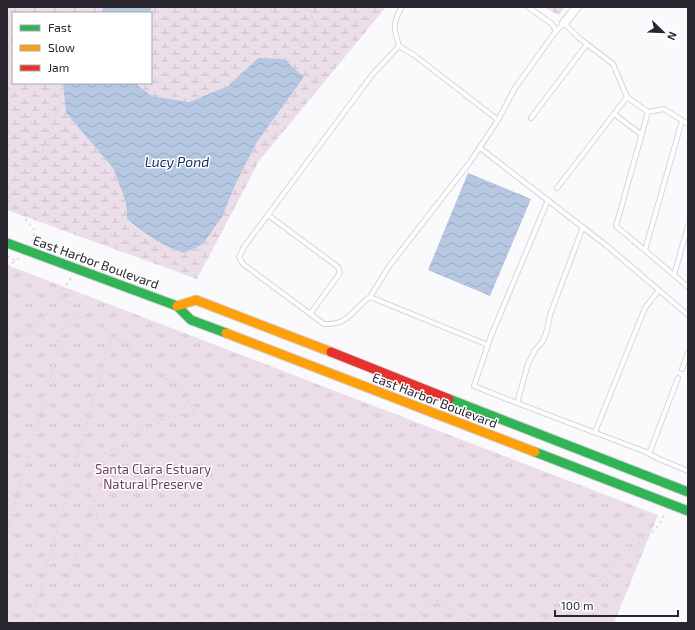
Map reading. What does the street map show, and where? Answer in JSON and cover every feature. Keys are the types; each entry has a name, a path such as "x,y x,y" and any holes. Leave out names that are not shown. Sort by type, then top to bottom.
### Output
{"main road":[{"name":"East Harbor Boulevard","path":"7,243 177,306 191,320 688,511"},
{"name":"East Harbor Boulevard","path":"177,306 196,300 688,492"}],"street":[{"path":"564,23 577,7"}],"lane":[{"path":"402,7 398,14 394,30 398,46 414,55 498,120"},
{"path":"528,7 552,24 556,31"},
{"path":"398,46 372,75 244,247 240,257 243,264 324,324 339,323 348,317 364,300 370,297 390,265 480,148 498,120 515,88 556,31 564,23 587,44 613,64 627,97 648,112 664,109 688,124"},
{"path":"531,118 587,44"},
{"path":"557,188 627,97"},
{"path":"648,112 616,226 688,287"},
{"path":"614,114 642,135"},
{"path":"645,250 682,121"},
{"path":"480,148 607,246 688,315"},
{"path":"548,200 488,346 474,386 594,432 688,471"},
{"path":"268,215 338,267 340,274 310,314"},
{"path":"674,274 688,226"},
{"path":"517,403 528,364 535,350 543,341 550,315 583,227"},
{"path":"594,432 645,308 659,290"},
{"path":"370,297 488,346"},
{"path":"682,369 688,353"},
{"path":"649,454 678,378"}],"path":[{"path":"298,45 314,32 316,25 307,7"},
{"path":"29,252 35,231 13,199 13,184 17,171 28,163 38,162 41,160 42,153 52,131 62,84"},
{"path":"7,198 13,195"},
{"path":"7,267 16,261"},
{"path":"7,331 25,334 32,333 53,305 61,298 63,290 77,269"},
{"path":"61,298 67,301 78,317"},
{"path":"7,534 63,330 70,319 78,317 97,323 181,392 196,412 193,414 165,418 149,428 134,430 127,438 123,448 106,451 91,470 88,483 97,514 94,530 88,540 78,550 69,574 66,590 52,623"},
{"path":"31,623 110,334"},
{"path":"541,623 584,596 634,546 655,530 661,521 668,503"},
{"path":"413,623 424,606 432,599 441,602 472,623"},
{"path":"312,623 335,616 356,614 366,615 380,623"}],"green space":[{"path":"7,7 104,7 101,12 12,12 12,84 63,84 66,113 113,168 126,202 127,219 154,239 168,247 184,253 223,215 235,185 257,142 304,77 258,58 228,86 189,102 152,96 137,84 152,84 152,12 150,12 152,7 386,7 259,161 197,279 7,210"},
{"path":"544,7 565,7 559,15"},
{"name":"Santa Clara Estuary Natural Preserve","path":"7,265 658,515 614,623 7,623"}],"water":[{"path":"104,7 152,7 150,12 101,12"},
{"name":"Lucy Pond","path":"258,58 284,59 304,77 257,142 235,185 223,215 203,244 184,253 160,243 127,219 126,202 113,168 66,113 63,84 137,84 152,96 189,102 228,86"},
{"path":"468,173 531,199 490,296 428,270"}],"traffic: fast":[{"path":"7,243 177,306 191,320 226,333"},
{"path":"449,399 688,492"},
{"path":"535,452 688,511"}],"traffic: slow":[{"path":"177,306 196,300 331,352"},
{"path":"226,333 535,452"}],"traffic: jam":[{"path":"331,352 449,399"}]}
